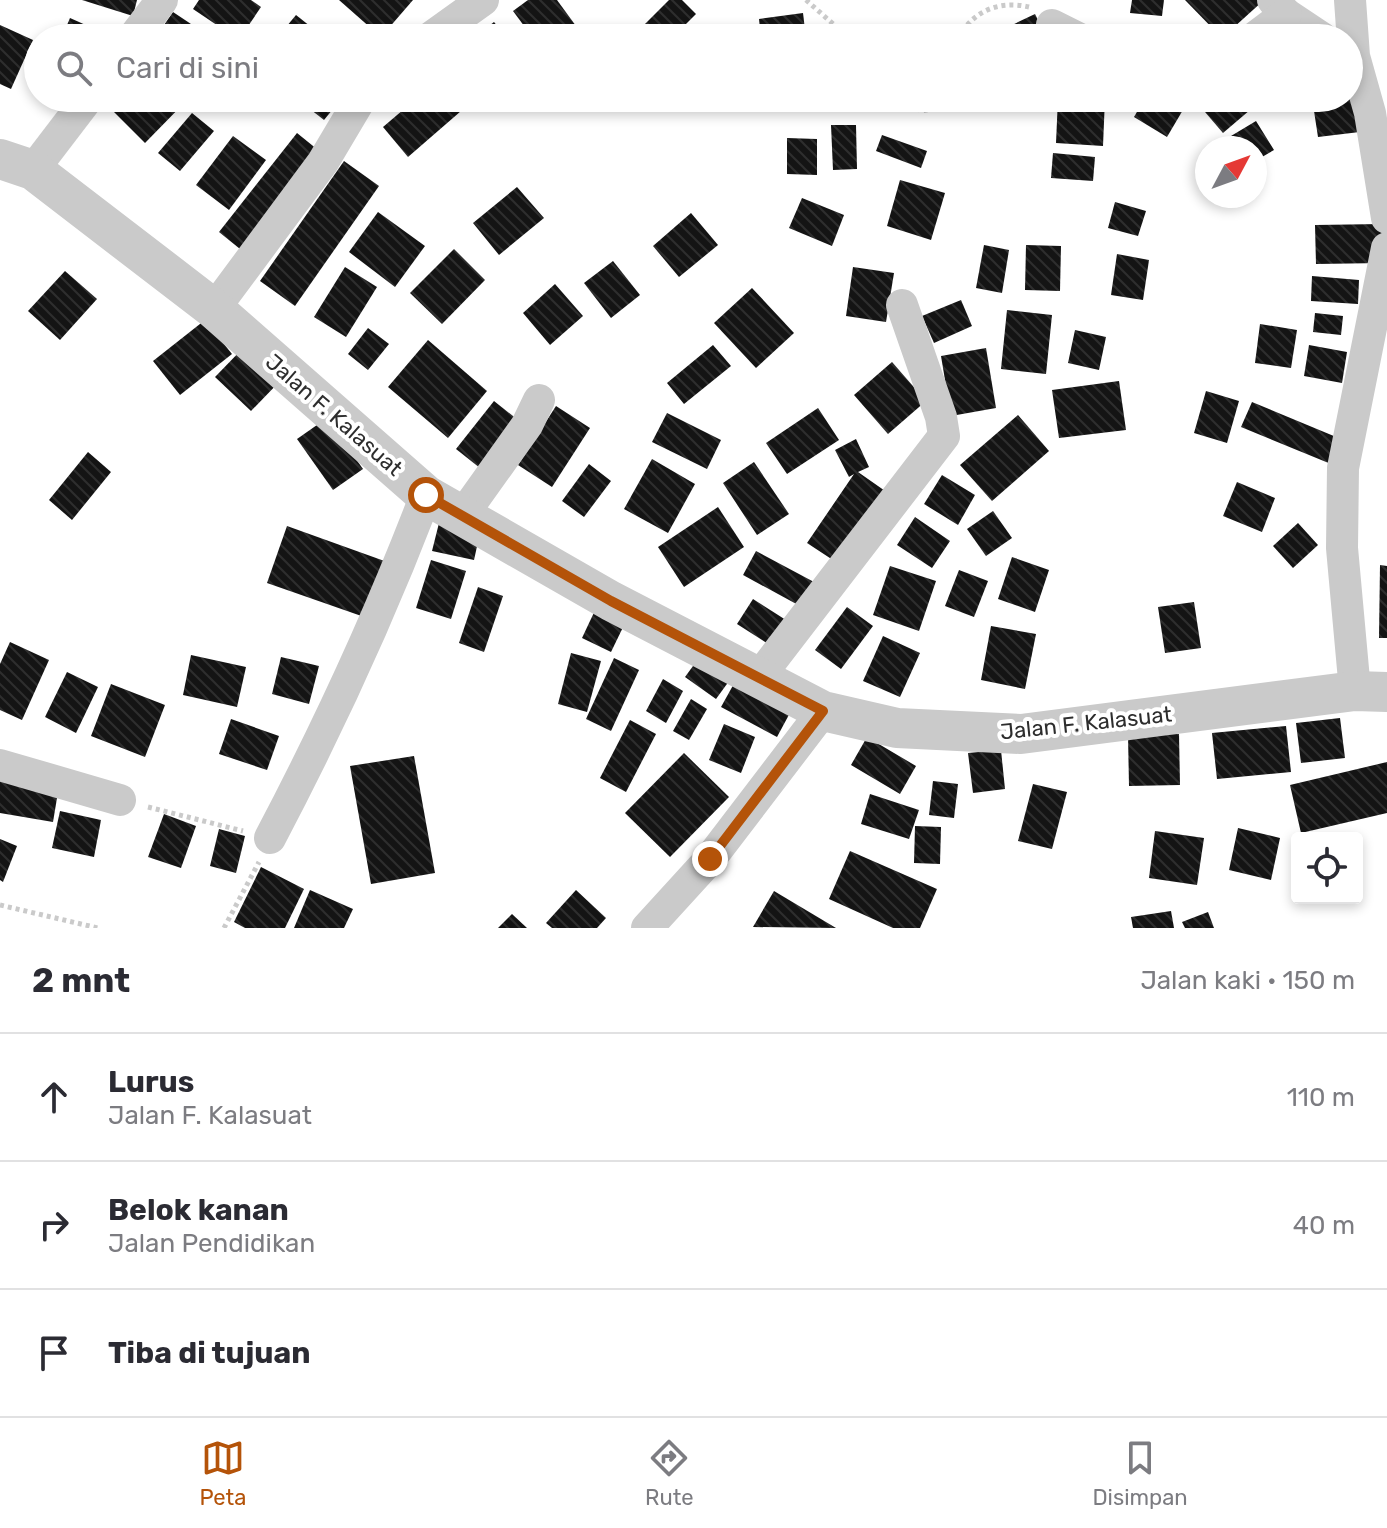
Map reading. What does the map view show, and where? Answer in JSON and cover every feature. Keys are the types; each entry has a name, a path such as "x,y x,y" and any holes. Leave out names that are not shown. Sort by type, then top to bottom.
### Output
{"street":[{"path":"144,24 162,0"},
{"path":"450,24 483,0"},
{"path":"1350,0 1351,24"},
{"path":"1266,24 1280,7 1303,24"},
{"path":"1363,78 1378,111 1387,218"},
{"path":"16,164 73,112"},
{"path":"214,309 323,162 353,112"},
{"name":"Jalan F. Kalasuat","path":"16,164 214,309 426,495 611,601 823,711 897,728 1021,734 1371,691"},
{"path":"1371,691 1342,548 1343,468 1387,248"},
{"path":"759,677 944,436 941,417 902,305"},
{"path":"462,516 527,425 539,400"},
{"path":"270,838 321,741 370,636 426,495"},
{"path":"647,928 710,859 823,711"},
{"path":"0,765 120,800"}],"path":[{"path":"806,0 833,24"},
{"path":"969,24 977,13 1005,2 1027,6 1054,24"},
{"path":"120,800 270,838 224,928"},
{"path":"0,905 98,928"}],"building":[{"path":"82,0 137,0 133,16"},
{"path":"199,0 251,0 261,7 249,24 215,24 193,9"},
{"path":"339,0 413,0 392,24 366,24"},
{"path":"528,0 557,0 575,24 523,24 513,11"},
{"path":"669,0 682,0 696,14 686,24 645,24"},
{"path":"1132,0 1164,0 1162,16 1130,13"},
{"path":"1185,0 1264,0 1237,24 1208,24"},
{"path":"173,12 191,24 165,24"},
{"path":"803,13 804,24 760,24 759,19"},
{"path":"1035,14 1040,24 1014,24"},
{"path":"296,15 307,24 289,24"},
{"path":"70,18 84,24 67,24"},
{"path":"0,25 24,36 24,60 11,89 0,84"},
{"path":"114,112 175,112 145,143"},
{"path":"314,112 331,112 324,120"},
{"path":"401,112 460,112 408,157 383,127"},
{"path":"1057,112 1104,112 1103,146 1056,143"},
{"path":"1137,112 1182,112 1167,137 1134,117"},
{"path":"1205,112 1248,112 1223,133"},
{"path":"1314,112 1360,112 1368,131 1318,137"},
{"path":"192,113 214,131 180,171 158,153"},
{"path":"1256,121 1265,136 1231,136"},
{"path":"831,125 856,125 857,169 833,170"},
{"path":"297,133 323,154 245,253 219,232"},
{"path":"882,135 927,151 921,168 876,151"},
{"path":"233,136 266,160 229,210 196,185"},
{"path":"787,138 817,139 817,175 787,174"},
{"path":"1267,139 1274,150 1267,154"},
{"path":"1053,153 1095,157 1093,181 1051,178"},
{"path":"344,161 379,186 295,306 260,281"},
{"path":"900,180 945,193 931,240 887,226"},
{"path":"517,187 544,218 499,255 473,223"},
{"path":"802,198 844,215 832,246 789,228"},
{"path":"1115,202 1146,211 1138,236 1108,228"},
{"path":"378,212 425,246 395,287 349,252"},
{"path":"691,213 718,245 679,277 653,246"},
{"path":"1382,224 1383,263 1316,264 1315,225"},
{"path":"984,245 1009,250 1002,293 976,288"},
{"path":"1026,245 1061,246 1060,291 1025,290"},
{"path":"454,249 485,280 442,324 410,293"},
{"path":"1117,254 1149,260 1143,300 1111,295"},
{"path":"613,261 640,295 611,318 584,283"},
{"path":"345,267 377,287 346,337 314,317"},
{"path":"853,267 894,273 886,322 846,316"},
{"path":"65,271 97,299 60,340 28,311"},
{"path":"1312,276 1359,280 1358,304 1311,301"},
{"path":"555,284 583,316 550,345 523,313"},
{"path":"752,288 794,333 756,368 714,323"},
{"path":"961,300 972,326 934,343 922,316"},
{"path":"1007,310 1052,315 1046,374 1001,369"},
{"path":"1315,313 1343,316 1341,335 1313,332"},
{"path":"205,320 232,354 180,395 153,361"},
{"path":"1260,324 1297,330 1291,368 1255,363"},
{"path":"368,328 389,344 368,370 348,354"},
{"path":"1075,330 1106,337 1099,370 1068,363"},
{"path":"428,340 487,391 448,438 388,387"},
{"path":"246,345 282,379 251,411 215,377"},
{"path":"713,345 731,366 684,404 667,383"},
{"path":"1309,345 1347,352 1342,383 1304,376"},
{"path":"986,348 996,408 951,416 941,356"},
{"path":"892,362 926,401 888,434 854,395"},
{"path":"1119,381 1126,430 1059,438 1052,390"},
{"path":"1206,391 1239,401 1227,443 1194,433"},
{"path":"494,401 523,424 485,472 456,449"},
{"path":"1252,402 1341,439 1331,464 1241,427"},
{"path":"556,406 590,428 552,487 518,465"},
{"path":"818,408 839,440 787,474 766,443"},
{"path":"667,413 721,440 707,469 652,442"},
{"path":"1018,415 1049,451 992,501 960,465"},
{"path":"327,418 363,469 333,490 297,439"},
{"path":"856,439 869,467 858,472 888,493 839,564 807,543 854,474 849,477 835,450"},
{"path":"88,452 111,472 72,520 49,500"},
{"path":"652,459 695,484 668,533 624,509"},
{"path":"754,462 789,514 757,535 723,483"},
{"path":"589,464 611,481 584,517 562,501"},
{"path":"942,475 975,495 958,525 924,504"},
{"path":"1237,482 1275,498 1262,532 1223,516"},
{"path":"718,507 744,547 684,587 658,547"},
{"path":"993,511 1012,538 986,556 967,529"},
{"path":"915,517 950,541 932,568 897,545"},
{"path":"440,519 481,528 474,560 432,551"},
{"path":"1298,523 1318,545 1293,568 1273,546"},
{"path":"287,526 390,563 370,619 267,583"},
{"path":"756,551 814,582 800,606 743,575"},
{"path":"1012,557 1049,570 1035,612 998,599"},
{"path":"431,560 466,571 451,619 416,608"},
{"path":"1380,565 1387,566 1387,638 1379,638"},
{"path":"890,566 936,581 919,631 873,615"},
{"path":"959,570 988,581 974,617 945,606"},
{"path":"478,587 503,596 484,652 459,643"},
{"path":"753,599 789,622 773,647 737,624"},
{"path":"1194,602 1201,648 1165,653 1158,607"},
{"path":"598,604 627,619 611,652 582,638"},
{"path":"847,607 873,626 841,669 815,650"},
{"path":"991,626 1036,634 1025,689 981,680"},
{"path":"883,636 920,653 900,697 863,681"},
{"path":"10,642 49,660 22,720 0,710 0,664"},
{"path":"571,653 601,661 587,712 558,704"},
{"path":"191,655 246,667 237,707 183,695"},
{"path":"701,655 732,677 716,699 685,677"},
{"path":"281,657 319,666 309,704 272,694"},
{"path":"614,658 639,670 611,731 586,719"},
{"path":"67,672 98,687 76,733 45,717"},
{"path":"663,679 683,691 666,723 646,711"},
{"path":"736,680 791,711 777,737 721,707"},
{"path":"111,684 165,705 145,757 91,736"},
{"path":"691,699 707,709 689,740 673,731"},
{"path":"1340,718 1345,758 1301,763 1296,723"},
{"path":"231,719 279,736 267,770 219,754"},
{"path":"630,720 656,734 626,792 600,778"},
{"path":"724,724 755,737 741,773 709,760"},
{"path":"1286,726 1291,772 1217,779 1212,733"},
{"path":"1179,734 1180,785 1129,786 1128,735"},
{"path":"867,737 916,766 900,794 851,765"},
{"path":"1001,750 1005,789 973,793 968,753"},
{"path":"684,753 729,797 670,857 625,813"},
{"path":"414,756 435,873 371,884 350,766"},
{"path":"1387,762 1387,813 1301,832 1290,785"},
{"path":"0,777 59,786 53,822 0,813"},
{"path":"933,781 958,784 954,818 929,815"},
{"path":"1033,784 1067,792 1052,849 1018,841"},
{"path":"870,794 919,810 909,839 861,824"},
{"path":"60,811 101,820 94,857 52,848"},
{"path":"164,814 196,826 181,868 148,857"},
{"path":"915,826 941,827 940,864 914,863"},
{"path":"1238,828 1280,838 1271,880 1229,870"},
{"path":"219,829 245,836 236,873 210,866"},
{"path":"1155,831 1204,838 1197,885 1149,878"},
{"path":"0,839 17,846 3,882 0,880"},
{"path":"850,851 937,889 920,928 893,928 829,899"},
{"path":"261,867 304,889 285,928 245,928 234,922"},
{"path":"310,890 353,909 344,928 294,928"},
{"path":"576,890 606,918 597,928 552,928 546,923"},
{"path":"774,891 836,928 753,927"},
{"path":"1171,911 1174,928 1133,928 1131,917"},
{"path":"1208,912 1214,928 1185,928 1182,922"},
{"path":"512,914 527,928 498,928"}],"route":[{"path":"426,495 611,601 823,711 710,859"}]}
